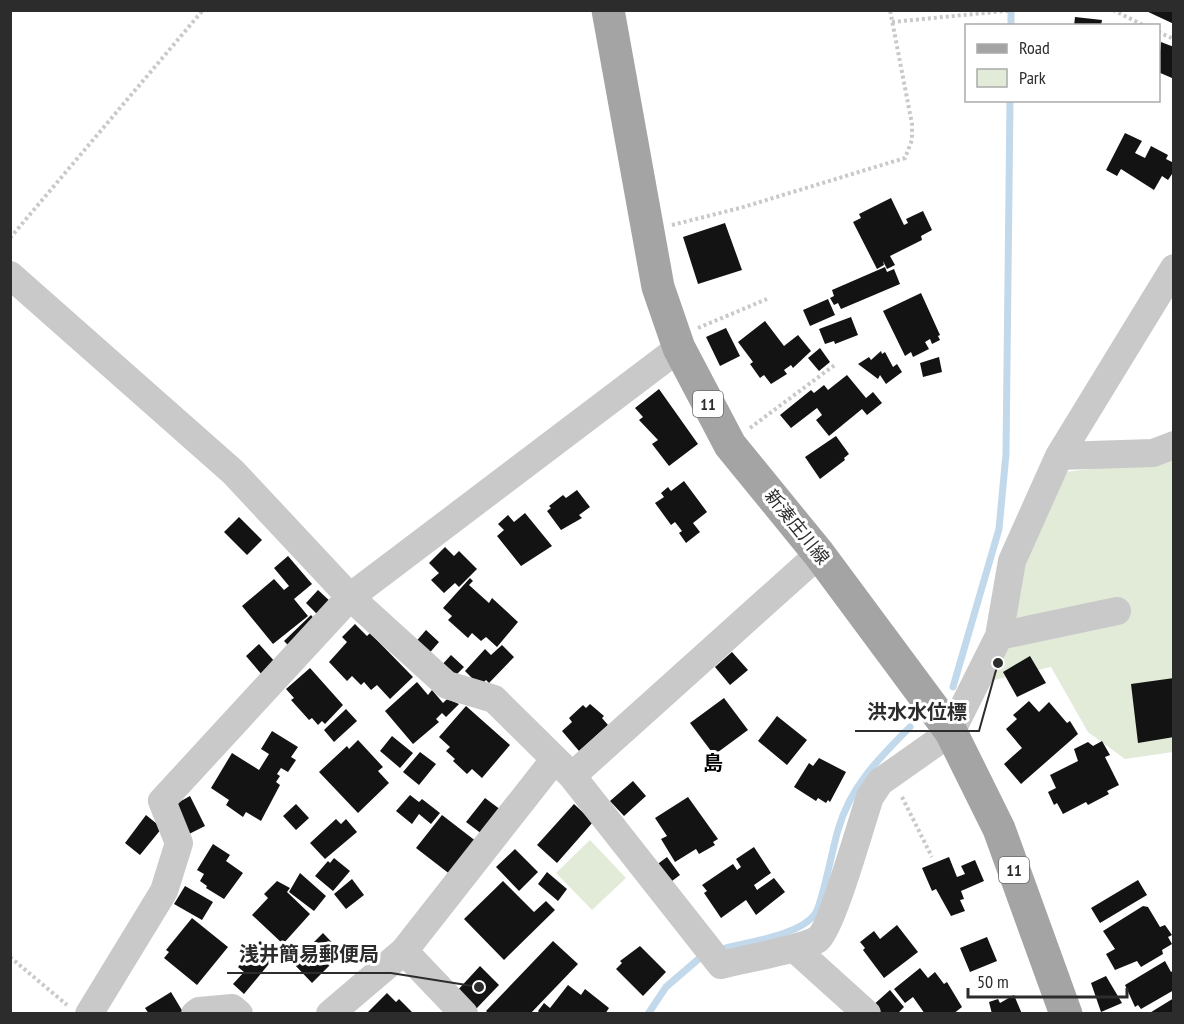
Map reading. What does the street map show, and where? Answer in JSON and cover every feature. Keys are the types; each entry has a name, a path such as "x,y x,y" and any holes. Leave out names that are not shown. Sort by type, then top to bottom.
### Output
{"main road":[{"name":"新湊庄川線","path":"608,10 658,287 679,348 730,445 819,554 951,732 999,829 1066,1014"}],"street":[{"path":"10,275 233,472 350,597 447,685 494,699 563,768 721,965 794,948 820,939 837,902 870,797 880,782 951,732 999,636 1012,561 1059,456 1173,268"},
{"path":"79,1010 147,922 167,882 179,843 162,801 350,597 679,348"},
{"path":"1059,456 1153,453 1173,445"},
{"path":"330,1014 404,951 563,768 819,554"},
{"path":"999,636 1117,611"},
{"path":"794,948 867,1014"},
{"path":"404,951 464,1014"},
{"path":"195,1014 199,1011 232,1008 239,1014"}],"path":[{"path":"10,238 202,10"},
{"path":"647,230 740,208 905,158 912,140 912,124 890,10"},
{"path":"892,22 1016,10"},
{"path":"1113,10 1141,24"},
{"path":"679,348 694,330 767,299"},
{"path":"730,445 836,364"},
{"path":"892,774 932,857"},
{"path":"10,957 79,1010"}],"green space":[{"path":"1173,455 1173,752 1125,759 1088,732 1051,667 977,684 1039,475 1158,461"},
{"path":"590,840 626,878 592,910 556,873"}],"building":[{"path":"1144,10 1174,10 1174,24"},
{"path":"1075,17 1102,20 1101,24 1074,24"},
{"path":"1161,42 1174,47 1172,78 1160,73"},
{"path":"1125,133 1142,141 1135,153 1145,158 1151,146 1168,155 1166,159 1174,163 1174,171 1168,180 1162,176 1154,190 1121,169 1117,176 1106,170"},
{"path":"891,198 904,225 908,223 906,219 923,211 932,230 921,236 922,240 890,256 895,265 887,269 883,261 884,265 877,269 853,222 861,218 859,214"},
{"path":"725,223 742,270 698,284 683,237"},
{"path":"885,267 887,272 894,269 900,284 841,309 838,303 834,305 830,298 834,296 832,290"},
{"path":"921,293 940,335 938,336 940,340 932,344 930,339 925,342 929,349 913,357 911,352 905,356 883,311"},
{"path":"828,299 835,315 810,326 803,310"},
{"path":"851,317 858,335 835,344 834,341 825,344 819,329"},
{"path":"765,321 784,346 798,335 811,351 793,368 791,365 784,370 787,374 771,384 764,375 760,378 750,364 753,362 738,342"},
{"path":"726,328 740,356 720,366 706,337"},
{"path":"820,348 830,362 819,371 808,358"},
{"path":"881,351 882,354 885,352 893,367 897,364 902,372 886,384 880,375 878,379 858,364 869,357 871,360"},
{"path":"939,357 942,372 923,377 920,363"},
{"path":"847,375 866,398 873,392 882,403 867,415 862,409 829,436 816,420 822,415 817,408 791,428 780,415 811,390 814,393 824,385 828,390"},
{"path":"659,389 698,444 669,466 652,444 658,440 639,420 643,417 635,408"},
{"path":"836,436 849,454 844,458 845,460 820,479 805,457"},
{"path":"684,481 707,512 693,523 700,532 686,543 679,533 682,531 675,522 671,525 655,503 664,497 661,493 668,487 671,491"},
{"path":"577,490 590,507 579,515 582,518 561,530 547,511 551,508 549,506 563,495 566,498"},
{"path":"525,513 552,546 521,566 497,536 504,530 498,524 508,515 514,522"},
{"path":"239,517 262,540 247,555 224,532"},
{"path":"445,547 454,556 459,551 477,569 459,587 455,583 444,593 431,580 439,573 429,563"},
{"path":"288,556 312,584 294,599 308,616 273,644 242,606 274,579 284,590 289,586 274,568"},
{"path":"470,578 473,581 469,585 489,603 492,598 518,622 497,647 486,637 481,641 472,633 468,638 448,620 452,616 443,608"},
{"path":"318,590 332,603 319,616 306,603"},
{"path":"311,615 317,622 291,648 284,641"},
{"path":"355,624 367,636 370,633 413,677 390,699 377,685 371,690 364,682 361,685 352,676 347,681 329,662 347,642 342,637"},
{"path":"426,630 439,642 426,657 413,645"},
{"path":"259,644 276,663 263,676 246,656"},
{"path":"502,645 514,657 489,683 486,680 480,686 465,671 485,649 491,655"},
{"path":"732,652 748,670 730,685 715,667"},
{"path":"451,655 464,667 452,679 440,667"},
{"path":"1030,656 1046,683 1017,697 1003,672"},
{"path":"310,668 343,705 325,724 322,721 318,725 312,718 309,720 291,700 294,698 286,689"},
{"path":"1174,678 1174,737 1138,743 1131,684"},
{"path":"417,682 428,695 432,690 443,703 447,699 459,704 446,717 442,713 436,719 439,722 413,744 385,711"},
{"path":"724,698 748,730 714,755 690,723"},
{"path":"1029,701 1039,712 1049,702 1067,723 1070,721 1078,734 1021,784 1004,764 1022,748 1006,729 1017,719 1013,715"},
{"path":"590,704 604,716 602,718 608,725 579,751 562,731 572,722 569,718 583,705 586,708"},
{"path":"466,706 510,745 482,778 472,769 467,774 453,761 455,759 446,751 450,747 439,737"},
{"path":"346,709 357,721 334,742 324,730"},
{"path":"777,716 807,740 787,765 758,741"},
{"path":"272,731 298,747 291,757 296,760 288,772 281,768 277,774 280,776 276,782 280,785 261,821 246,812 243,817 226,805 229,800 211,788 232,753 259,770 269,754 261,749"},
{"path":"392,736 413,753 400,768 380,751"},
{"path":"358,740 383,767 378,771 389,783 358,813 319,772 347,746 349,749"},
{"path":"1102,741 1110,755 1105,757 1119,785 1107,791 1109,794 1088,805 1086,802 1063,814 1057,803 1054,805 1048,792 1056,788 1050,775 1078,761 1074,749 1088,742 1093,746"},
{"path":"420,752 436,764 419,785 403,772"},
{"path":"819,758 846,772 830,802 828,800 826,803 818,798 816,801 794,787 809,763 813,766"},
{"path":"633,781 646,796 624,816 610,801"},
{"path":"410,795 419,802 422,799 440,813 431,824 419,814 412,824 396,811"},
{"path":"190,796 205,826 187,835 172,806"},
{"path":"688,797 718,839 713,842 715,845 699,854 696,849 675,862 661,839 667,836 655,818"},
{"path":"485,798 501,810 482,834 466,822"},
{"path":"296,804 309,818 296,830 283,816"},
{"path":"574,804 593,822 557,863 537,845"},
{"path":"146,815 162,828 140,855 125,843"},
{"path":"442,815 477,842 451,875 416,848"},
{"path":"336,819 341,824 346,819 357,832 325,859 310,843"},
{"path":"213,844 230,855 226,861 243,873 224,899 206,888 207,886 200,881 204,874 197,870"},
{"path":"754,847 771,873 754,885 757,890 774,878 785,892 756,915 746,900 721,918 704,893 707,891 702,885 733,864 737,870 741,867 736,859"},
{"path":"515,849 538,872 519,891 496,867"},
{"path":"667,857 680,875 668,884 655,866"},
{"path":"949,857 957,877 965,874 961,866 975,860 984,881 961,891 964,899 960,900 965,911 951,916 936,889 932,891 922,868"},
{"path":"334,858 350,871 333,891 315,876 328,861 330,863"},
{"path":"547,872 567,889 558,901 538,884"},
{"path":"300,873 326,896 314,911 289,892"},
{"path":"352,879 364,895 346,909 334,894"},
{"path":"1138,880 1147,895 1100,923 1091,908"},
{"path":"277,881 290,888 287,892 310,914 283,944 252,915 268,898 264,894"},
{"path":"503,881 534,912 546,901 555,910 504,960 464,919"},
{"path":"185,886 213,902 202,920 174,904"},
{"path":"1143,906 1148,907 1160,927 1165,925 1172,935 1168,937 1172,944 1162,950 1163,954 1141,967 1137,961 1115,970 1106,954 1115,949 1103,931"},
{"path":"192,918 228,947 197,985 164,958 169,952 166,950"},
{"path":"897,925 918,952 884,978 863,950 865,948 860,942 874,931 880,939"},
{"path":"323,933 342,953 312,983 293,963"},
{"path":"987,937 997,961 970,972 960,948"},
{"path":"260,941 277,954 244,994 233,984 244,972 238,967"},
{"path":"553,941 578,964 530,1014 489,1014 486,1011"},
{"path":"640,946 666,972 643,996 616,969 622,963 620,961"},
{"path":"1165,961 1171,972 1174,970 1174,990 1141,1009 1138,1005 1135,1007 1125,985"},
{"path":"480,966 499,985 475,1010 456,992"},
{"path":"920,968 928,978 935,972 944,984 947,982 962,1007 953,1014 925,1014 913,997 905,1003 894,989"},
{"path":"1106,976 1122,1003 1101,1012 1091,983"},
{"path":"568,985 581,995 585,989 609,1008 605,1014 541,1014 538,1011 544,1003 550,1008"},
{"path":"890,990 904,1007 897,1014 876,1014 871,1007"},
{"path":"171,992 183,1012 149,1014 145,1008"},
{"path":"387,993 396,1002 399,999 412,1012 366,1014"},
{"path":"1014,995 1022,1014 992,1014 989,1002 998,999 1000,1003"},
{"path":"1174,998 1174,1014 1148,1014"}],"waterway":[{"path":"1011,10 1011,24"},
{"path":"953,687 999,529 1006,454 1010,102"},
{"path":"722,949 785,933 807,922 815,914 824,888 838,830 850,800 867,774 910,727"},
{"path":"648,1014 666,987 702,956"}],"place":[{"name":"洪水水位標","path":"998,663"},
{"name":"浅井簡易郵便局","path":"479,987"}],"district":[{"name":"島","path":"713,763"}]}
